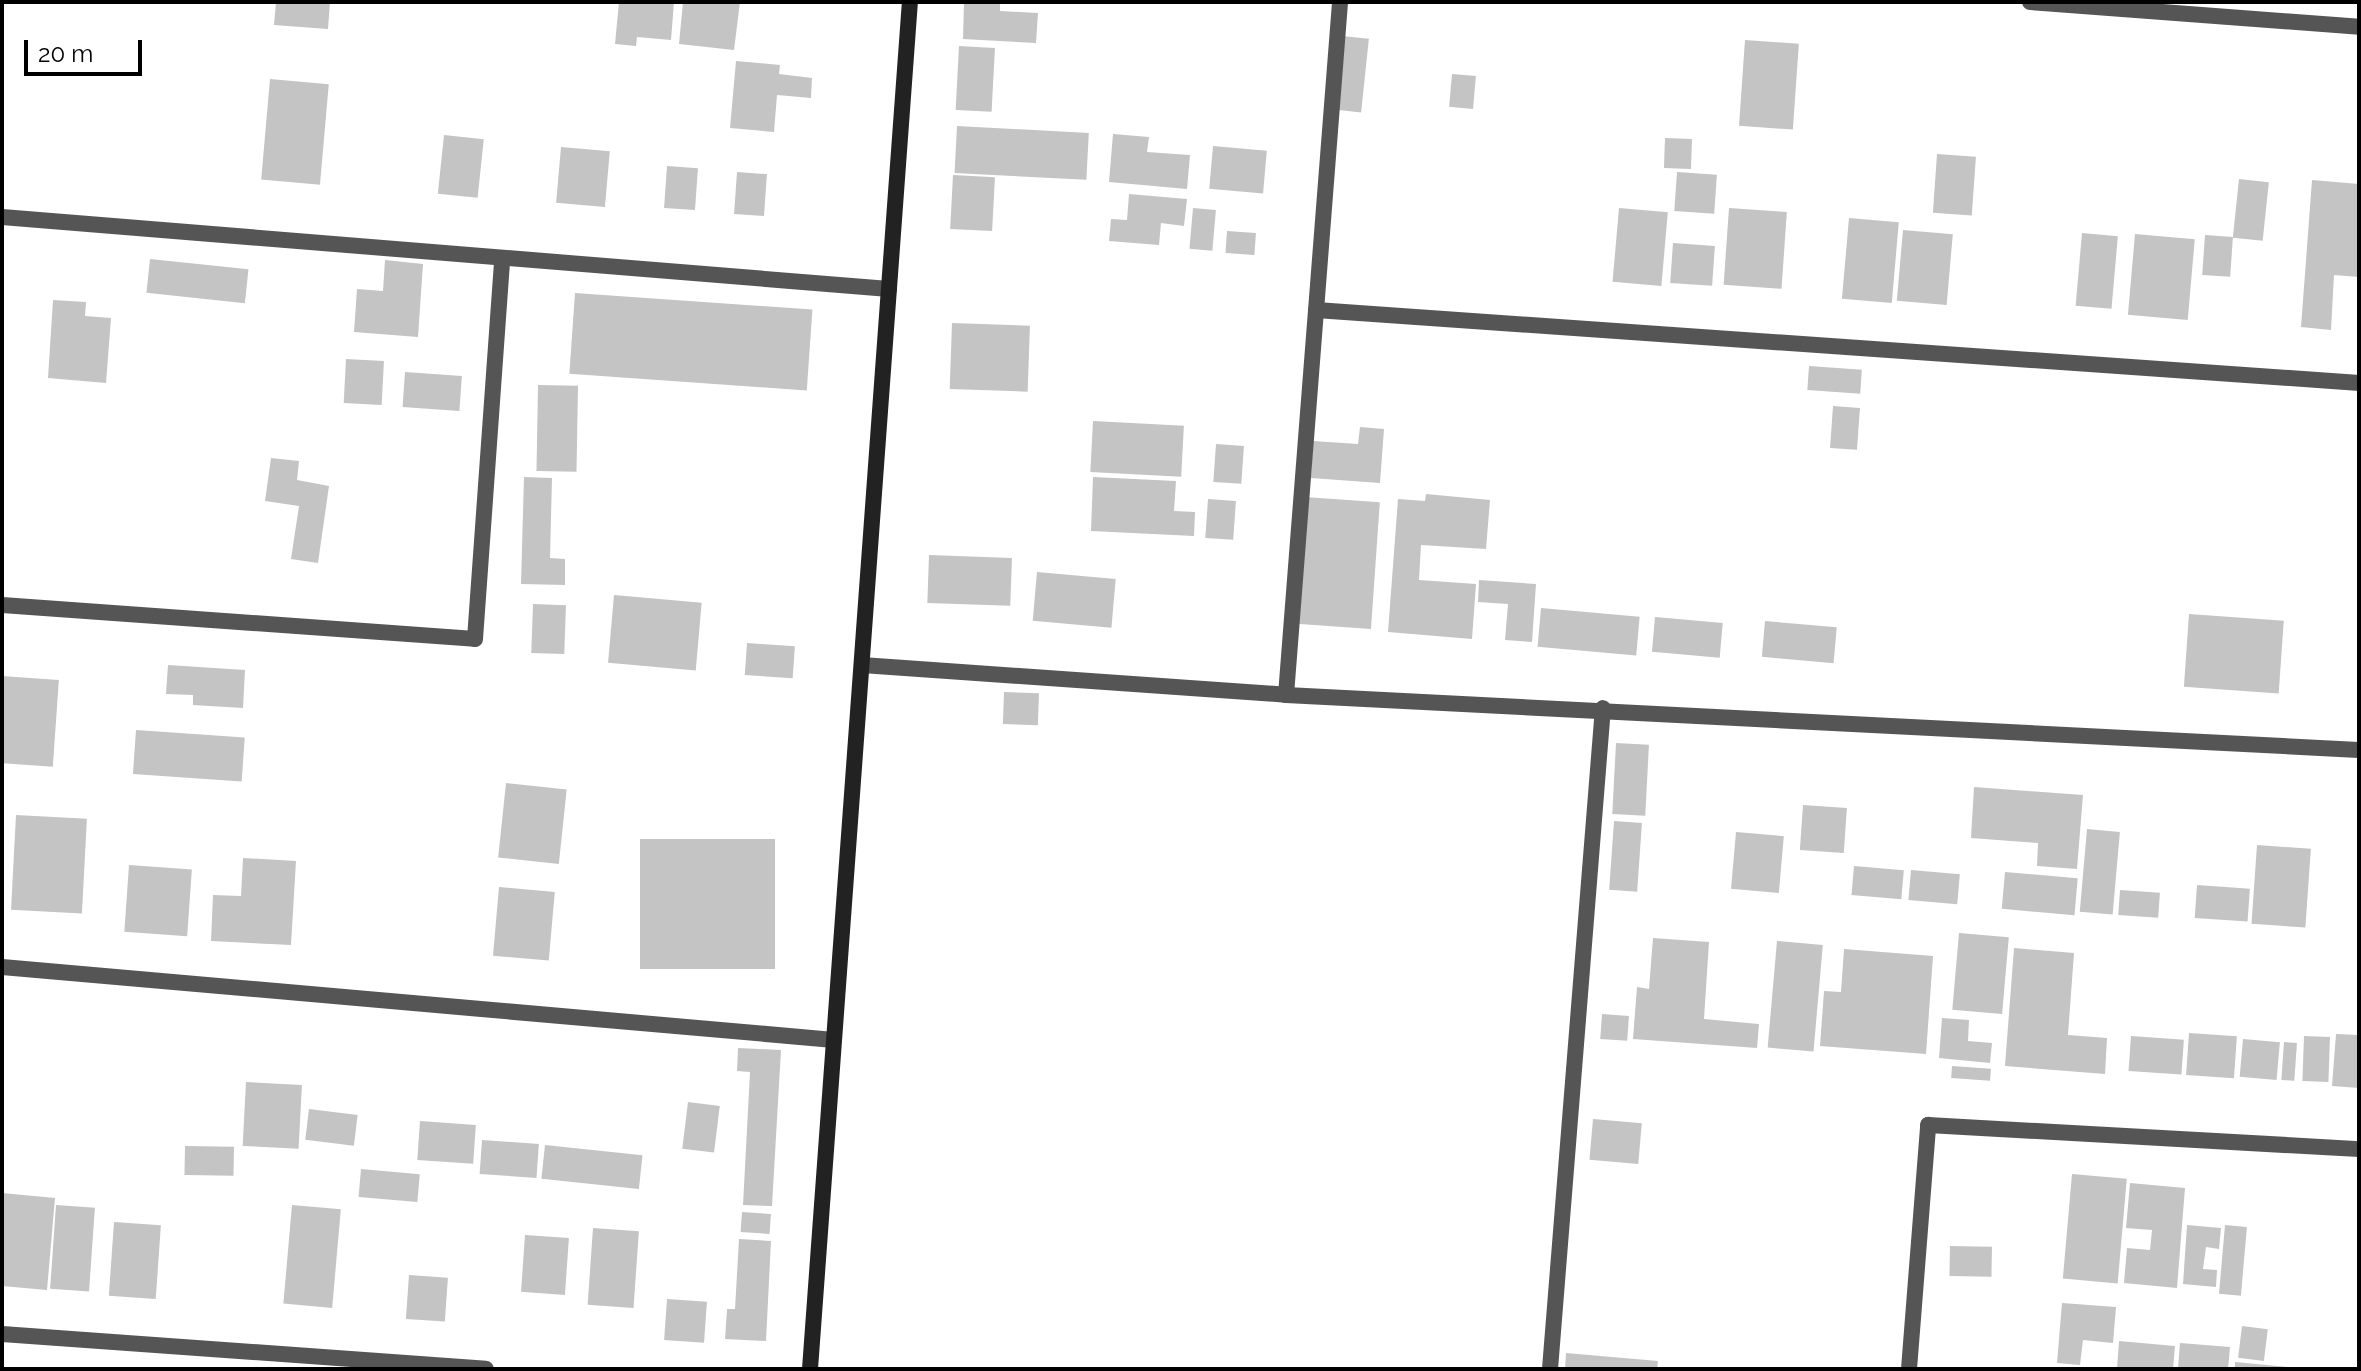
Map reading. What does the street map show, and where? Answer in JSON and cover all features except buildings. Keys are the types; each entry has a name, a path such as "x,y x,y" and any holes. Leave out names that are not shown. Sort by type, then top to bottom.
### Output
{"street":[{"path":"810,1369 910,2"},
{"path":"1286,695 1340,2"},
{"path":"2030,2 2359,27"},
{"path":"2,217 889,289"},
{"path":"2,605 475,639 502,258"},
{"path":"1316,310 2359,383"},
{"path":"862,665 1286,695 1603,708 2359,750"},
{"path":"1550,1369 1603,708"},
{"path":"2,967 834,1040"},
{"path":"1909,1369 1928,1125 2359,1149"},
{"path":"2,1334 486,1369"}]}
